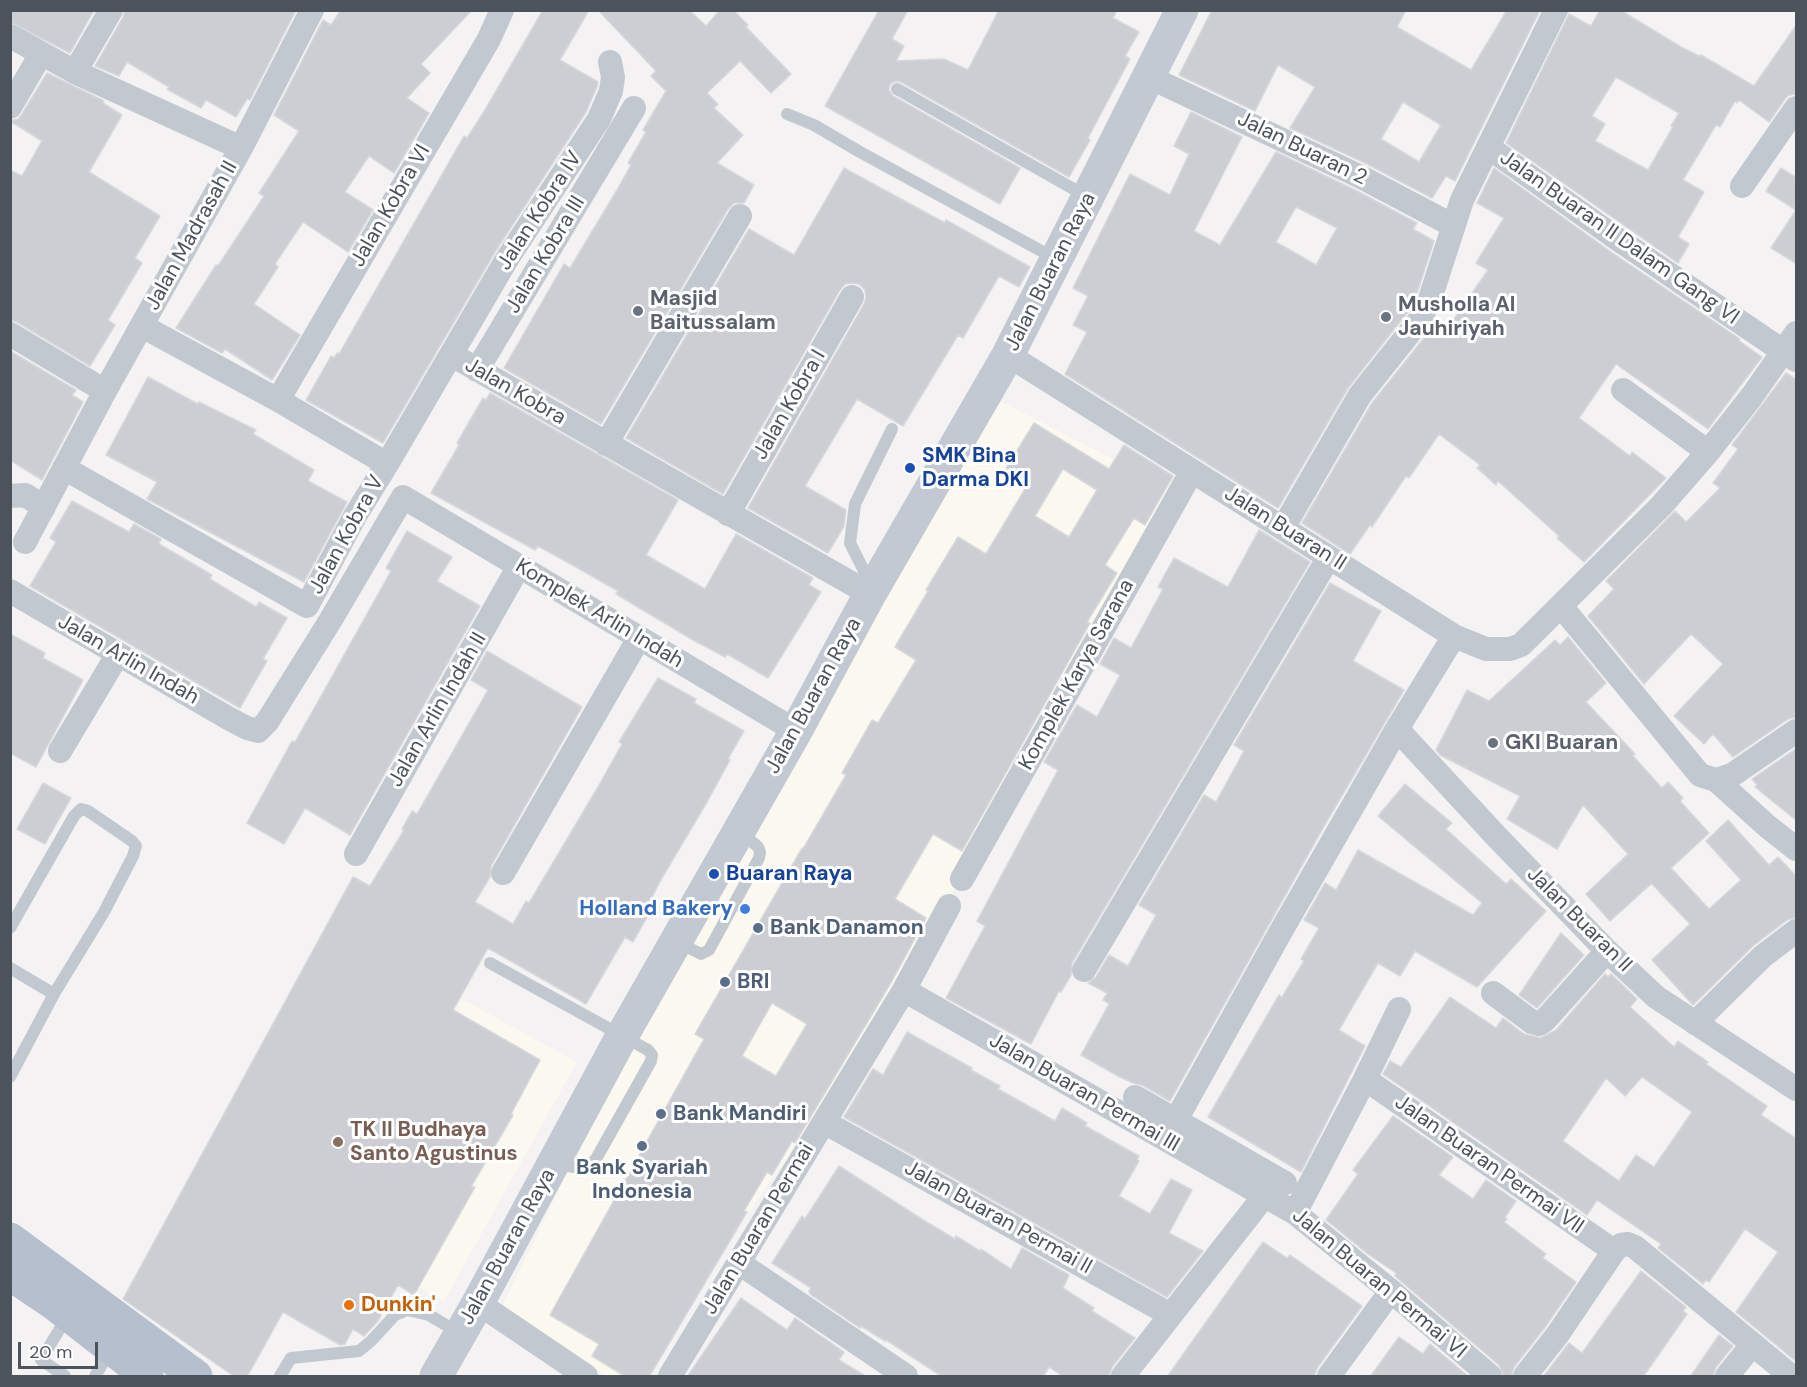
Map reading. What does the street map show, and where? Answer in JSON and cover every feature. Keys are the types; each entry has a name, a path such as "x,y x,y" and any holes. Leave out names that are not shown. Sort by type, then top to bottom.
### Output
{"main road":[{"path":"10,1239 196,1377"},
{"path":"10,1274 68,1315 142,1375"}],"street":[{"path":"75,72 111,10"},
{"path":"241,148 312,10"},
{"name":"Jalan Kobra VI","path":"278,400 489,39 502,10"},
{"name":"Jalan Buaran Raya","path":"436,1377 622,1036 796,731 871,591 1008,355 1182,10"},
{"path":"1488,147 1556,10"},
{"name":"Jalan Madrasah II","path":"10,36 75,72 241,148 105,391 26,542"},
{"path":"10,107 41,54"},
{"name":"Jalan Kobra IV","path":"452,355 507,259 599,119 611,91 613,77 610,62"},
{"name":"Jalan Buaran 2","path":"1149,77 1361,177 1452,225"},
{"name":"Jalan Kobra III","path":"477,370 634,108"},
{"path":"1742,186 1797,108"},
{"name":"Jalan Buaran II Dalam Gang VI","path":"1283,528 1360,394 1419,321 1429,302 1452,225 1488,147 1619,240 1792,348"},
{"path":"606,444 740,216"},
{"name":"Jalan Kobra I","path":"728,514 852,297"},
{"path":"142,326 278,400 387,464"},
{"path":"10,334 105,391"},
{"name":"Jalan Buaran II","path":"1008,355 1454,636 1486,649 1510,649 1521,645 1661,506 1792,348"},
{"name":"Jalan Kobra","path":"387,464 452,355 728,514 871,591"},
{"path":"1623,390 1708,452"},
{"name":"Jalan Kobra V","path":"63,468 307,606 355,516 387,464"},
{"name":"Komplek Karya Sarana","path":"962,879 1192,471"},
{"path":"10,496 25,495 44,507"},
{"name":"Komplek Arlin Indah","path":"257,725 330,621 402,497 796,731"},
{"path":"1084,970 1329,557"},
{"name":"Jalan Arlin Indah II","path":"356,854 519,566"},
{"name":"Jalan Arlin Indah","path":"10,591 118,654 257,725"},
{"path":"1561,606 1700,774 1716,780 1767,826 1797,849"},
{"path":"1176,1120 1397,729 1454,636"},
{"path":"503,873 639,638"},
{"path":"60,751 118,654"},
{"name":"Jalan Buaran II","path":"1397,729 1607,951 1656,997 1797,1089"},
{"path":"1716,780 1732,775 1797,731"},
{"name":"Jalan Buaran Permai","path":"670,1377 904,990 949,906"},
{"path":"1695,1023 1763,956 1797,931"},
{"path":"1493,993 1532,1022 1539,1024 1607,951"},
{"name":"Jalan Buaran Permai III","path":"904,990 1275,1189"},
{"path":"1295,1213 1399,1009"},
{"name":"Jalan Buaran Permai VII","path":"1365,1079 1621,1247 1635,1247 1791,1377"},
{"path":"1123,1377 1275,1189 1176,1120 1135,1097"},
{"name":"Jalan Buaran Permai II","path":"824,1122 1171,1315"},
{"name":"Jalan Buaran Permai VI","path":"1275,1189 1295,1213 1391,1291 1490,1377"},
{"path":"1525,1377 1621,1247"},
{"path":"739,1263 906,1377"},
{"path":"1329,1377 1391,1291"},
{"path":"478,1303 586,1377"},
{"path":"1727,1377 1752,1346"}],"lane":[{"path":"897,89 1089,198"},
{"path":"787,114 814,125 1058,259"},
{"path":"871,591 850,543 855,504 892,429"},
{"path":"10,928 74,816 81,809 88,811 136,846 104,912 54,994 10,1077"},
{"path":"490,963 622,1036"},
{"path":"10,968 54,994"},
{"path":"280,1377 291,1358 359,1351 395,1315 407,1310 429,1315 461,1334"},
{"path":"65,1377 41,1360 68,1315"},
{"path":"94,1377 111,1349"}],"shaded area":[{"path":"1000,401 1171,489 891,1006 636,1376 607,1376 501,1309 697,905"},
{"path":"462,999 577,1062 444,1301 330,1238"}],"building":[{"path":"10,10 94,10 70,53 10,22"},
{"path":"125,10 296,10 250,100 247,99 236,117 206,100 201,108 167,89 169,87 127,62 119,76 95,66"},
{"path":"341,10 472,10 421,64 430,73 407,98 429,113 394,173 369,156 345,192 373,210 348,252 303,222 275,264 278,267 254,304 300,335 272,380 225,349 222,353 176,328 264,196 259,193 299,131 274,115 323,20 331,25"},
{"path":"543,10 589,10 560,60 598,82 597,87 586,112 495,252 383,443 306,400 331,356 334,358 337,353 339,354 464,136 467,138 485,110"},
{"path":"598,10 689,10 706,26 720,10 733,10 791,74 771,93 740,61 707,93 718,104 714,108 743,135 717,163 754,185 744,203 734,203 728,209 601,424 504,368 564,264 570,268 617,190 631,165 628,163 646,132 643,130 666,91 651,76 656,71"},
{"path":"879,10 908,10 892,39 904,46 896,61 944,59 968,70 999,10 1117,10 1113,18 1139,32 1125,56 1130,59 1069,177 901,82 896,81 890,84 889,90 893,96 1020,168 1000,204 825,106"},
{"path":"1212,10 1406,10 1397,27 1471,70 1507,10 1540,10 1455,181 1446,176 1432,198 1290,128 1315,87 1278,65 1255,111 1179,75","holes":["1403,102 1441,125 1419,162 1381,139"]},
{"path":"1600,10 1620,10 1681,47 1701,55 1754,86 1797,24 1797,94 1789,95 1785,99 1769,122 1739,100 1737,103 1735,101 1720,127 1716,125 1683,180 1704,192 1678,237 1689,244 1678,263 1506,143 1569,14 1591,26","holes":["1616,77 1679,113 1648,170 1595,141 1605,124 1592,116"]},
{"path":"47,73 104,101 103,103 122,115 89,172 160,216 135,258 142,263 108,320 115,325 90,366 10,320 10,170 22,176 42,141 10,121 18,119 22,114"},
{"path":"1191,112 1242,137 1194,231 1220,245 1276,152 1417,223 1413,229 1434,241 1416,296 1407,313 1348,388 1278,508 1065,374 1087,332 1073,325 1088,296 1073,288 1130,174 1170,195 1189,154 1174,146","holes":["1296,207 1337,228 1316,265 1276,242"]},
{"path":"844,168 945,223 946,220 1030,267 1019,287 999,276 963,338 958,335 903,426 857,399 805,486 846,510 844,526 828,553 748,508 864,304 865,290 859,284 845,284 840,290 723,494 626,438 749,229 794,255"},
{"path":"1494,168 1611,252 1740,339 1739,341 1762,357 1708,429 1616,364 1579,418 1630,456 1632,452 1666,478 1584,562 1498,481 1496,485 1477,468 1480,465 1439,434 1409,478 1406,476 1372,527 1370,525 1350,554 1302,523 1372,403 1432,328 1441,338 1488,270 1476,263 1504,218 1477,203"},
{"path":"1781,168 1797,178 1797,264 1771,248 1796,210 1766,191"},
{"path":"10,351 76,390 72,395 83,402 42,480 10,460"},
{"path":"1786,373 1797,380 1797,717 1788,719 1733,757 1713,734 1704,744 1674,716 1723,664 1691,634 1644,684 1588,616 1614,589 1606,581 1675,511 1686,522 1720,488 1713,483 1738,449 1732,445"},
{"path":"148,377 198,404 199,402 256,430 253,434 314,470 308,481 347,502 304,582 147,499 157,482 106,455"},
{"path":"490,393 678,500 646,555 705,589 736,534 813,578 809,585 821,592 768,678 727,654 725,657 693,640 616,594 618,591 538,546 535,550 431,493 483,398 486,400"},
{"path":"1034,423 1109,469 1124,445 1173,476 1145,525 1134,518 1105,565 1117,573 1087,622 1090,623 962,851 933,834 895,899 926,918 892,981 795,1143 792,1141 772,1175 767,1172 744,1211 747,1212 649,1377 626,1377 592,1356 599,1344 550,1315 704,1039 695,1034 846,775 842,773 872,720 878,723 916,660 895,647 928,591 926,590 958,537 986,554 1025,489 1002,475","holes":["1063,469 1097,490 1069,537 1035,516","772,1003 807,1024 776,1076 742,1056"]},
{"path":"72,501 129,532 134,524 161,539 159,544 212,575 210,579 256,607 259,602 287,618 263,659 267,661 240,708 30,586 56,542 50,538"},
{"path":"1259,530 1310,562 1072,963 1071,975 1061,992 1059,991 1031,1044 946,998 985,926 977,921 1058,770 1044,762 1077,705 1097,717 1120,675 1100,664 1114,638 1131,648 1163,589 1158,587 1174,558 1228,587"},
{"path":"407,531 452,557 437,581 480,606 350,835 305,808 284,844 247,823 391,571 386,568"},
{"path":"1330,583 1381,611 1353,661 1404,690 1323,828 1170,1101 1081,1055 1109,1004 1103,1000 1107,993 1088,983 1096,977 1109,955 1128,966 1156,915 1139,905 1204,795 1216,802 1244,751 1234,745"},
{"path":"10,634 45,653 43,658 83,680 36,767 10,753"},
{"path":"1568,637 1606,683 1586,702 1635,754 1633,756 1662,788 1668,782 1683,798 1680,801 1709,833 1671,868 1709,909 1741,880 1706,841 1728,820 1769,865 1778,857 1797,877 1797,917 1787,920 1754,945 1693,1005 1652,960 1690,924 1653,885 1651,884 1610,921 1586,894 1628,854 1583,805 1557,849 1507,819 1520,796 1440,755 1436,750 1467,690 1489,701 1555,640 1560,645"},
{"path":"487,651 582,707 491,866 490,877 475,902 513,924 526,901 529,903 598,787 622,744 619,742 658,678 696,699 694,703 744,731 707,802 659,883 646,910 650,912 633,942 625,937 586,1004 488,948 453,1010 540,1060 511,1114 513,1115 471,1187 475,1187 414,1295 398,1285 378,1321 364,1336 353,1329 345,1344 340,1345 283,1312 247,1377 235,1377 123,1299 353,877 370,886 404,830 402,829 412,811 417,814 488,690 471,680"},
{"path":"1797,748 1797,821 1755,787 1757,785 1752,779"},
{"path":"43,783 71,798 45,844 17,829"},
{"path":"1405,784 1452,823 1446,829 1506,884 1511,879 1546,911 1477,987 1415,951 1400,976 1378,963 1339,1030 1365,1046 1301,1172 1208,1117 1279,995 1282,997 1304,961 1301,959 1319,928 1304,920 1325,883 1336,890 1358,850 1473,915 1482,903 1378,816"},
{"path":"1561,933 1584,955 1537,1008 1519,995"},
{"path":"1605,974 1608,977 1611,974 1637,999 1630,1007 1674,1047 1678,1041 1708,1062 1706,1064 1767,1106 1761,1115 1797,1139 1797,1362 1736,1312 1778,1252 1745,1229 1709,1282 1706,1280 1703,1284 1658,1248 1661,1244 1597,1200 1587,1215 1383,1074 1390,1061 1401,1067 1450,997 1496,1028 1503,1018 1524,1034 1541,1038 1556,1030","holes":["1642,1077 1692,1112 1654,1167 1636,1155 1619,1181 1563,1141 1606,1078 1625,1096"]},
{"path":"907,1032 972,1068 971,1070 1000,1086 998,1089 1055,1121 1062,1108 1087,1123 1085,1126 1139,1156 1137,1160 1139,1161 1119,1196 1150,1214 1171,1179 1192,1190 1169,1233 1203,1251 1167,1297 844,1117 873,1069 883,1075"},
{"path":"1393,1116 1453,1157 1439,1175 1473,1199 1486,1180 1516,1201 1504,1222 1546,1254 1543,1258 1576,1282 1514,1367 1511,1377 1504,1377 1499,1365 1395,1276 1396,1273 1326,1220 1358,1174 1353,1170"},
{"path":"839,1166 928,1223 955,1239 956,1236 980,1251 981,1249 1011,1269 1022,1248 1069,1275 1063,1288 1094,1308 1092,1311 1135,1338 1112,1367 1109,1377 1064,1377 1049,1367 1043,1377 943,1377 886,1340 861,1326 860,1328 810,1294 811,1288 772,1263 802,1216 805,1219"},
{"path":"1263,1242 1287,1258 1290,1255 1362,1306 1317,1368 1314,1377 1167,1377"},
{"path":"1641,1271 1686,1307 1683,1311 1687,1314 1643,1377 1543,1377 1569,1343 1582,1353"},
{"path":"741,1298 787,1330 795,1318 844,1352 839,1360 867,1377 687,1377"},
{"path":"1719,1335 1733,1346 1716,1367 1713,1377 1690,1377"},
{"path":"1399,1337 1423,1354 1430,1344 1469,1377 1370,1377"}],"place":[{"name":"Masjid Baitussalam","path":"638,311"},
{"name":"Musholla Al Jauhiriyah","path":"1386,317"},
{"name":"SMK Bina Darma DKI","path":"910,468"},
{"name":"GKI Buaran","path":"1493,743"},
{"name":"Buaran Raya","path":"714,874"},
{"name":"Holland Bakery","path":"745,909"},
{"name":"Bank Danamon","path":"758,928"},
{"name":"BRI","path":"725,982"},
{"name":"Bank Mandiri","path":"661,1114"},
{"name":"TK II Budhaya Santo Agustinus","path":"338,1142"},
{"name":"Bank Syariah Indonesia","path":"642,1146"},
{"name":"Dunkin'","path":"349,1305"}]}
